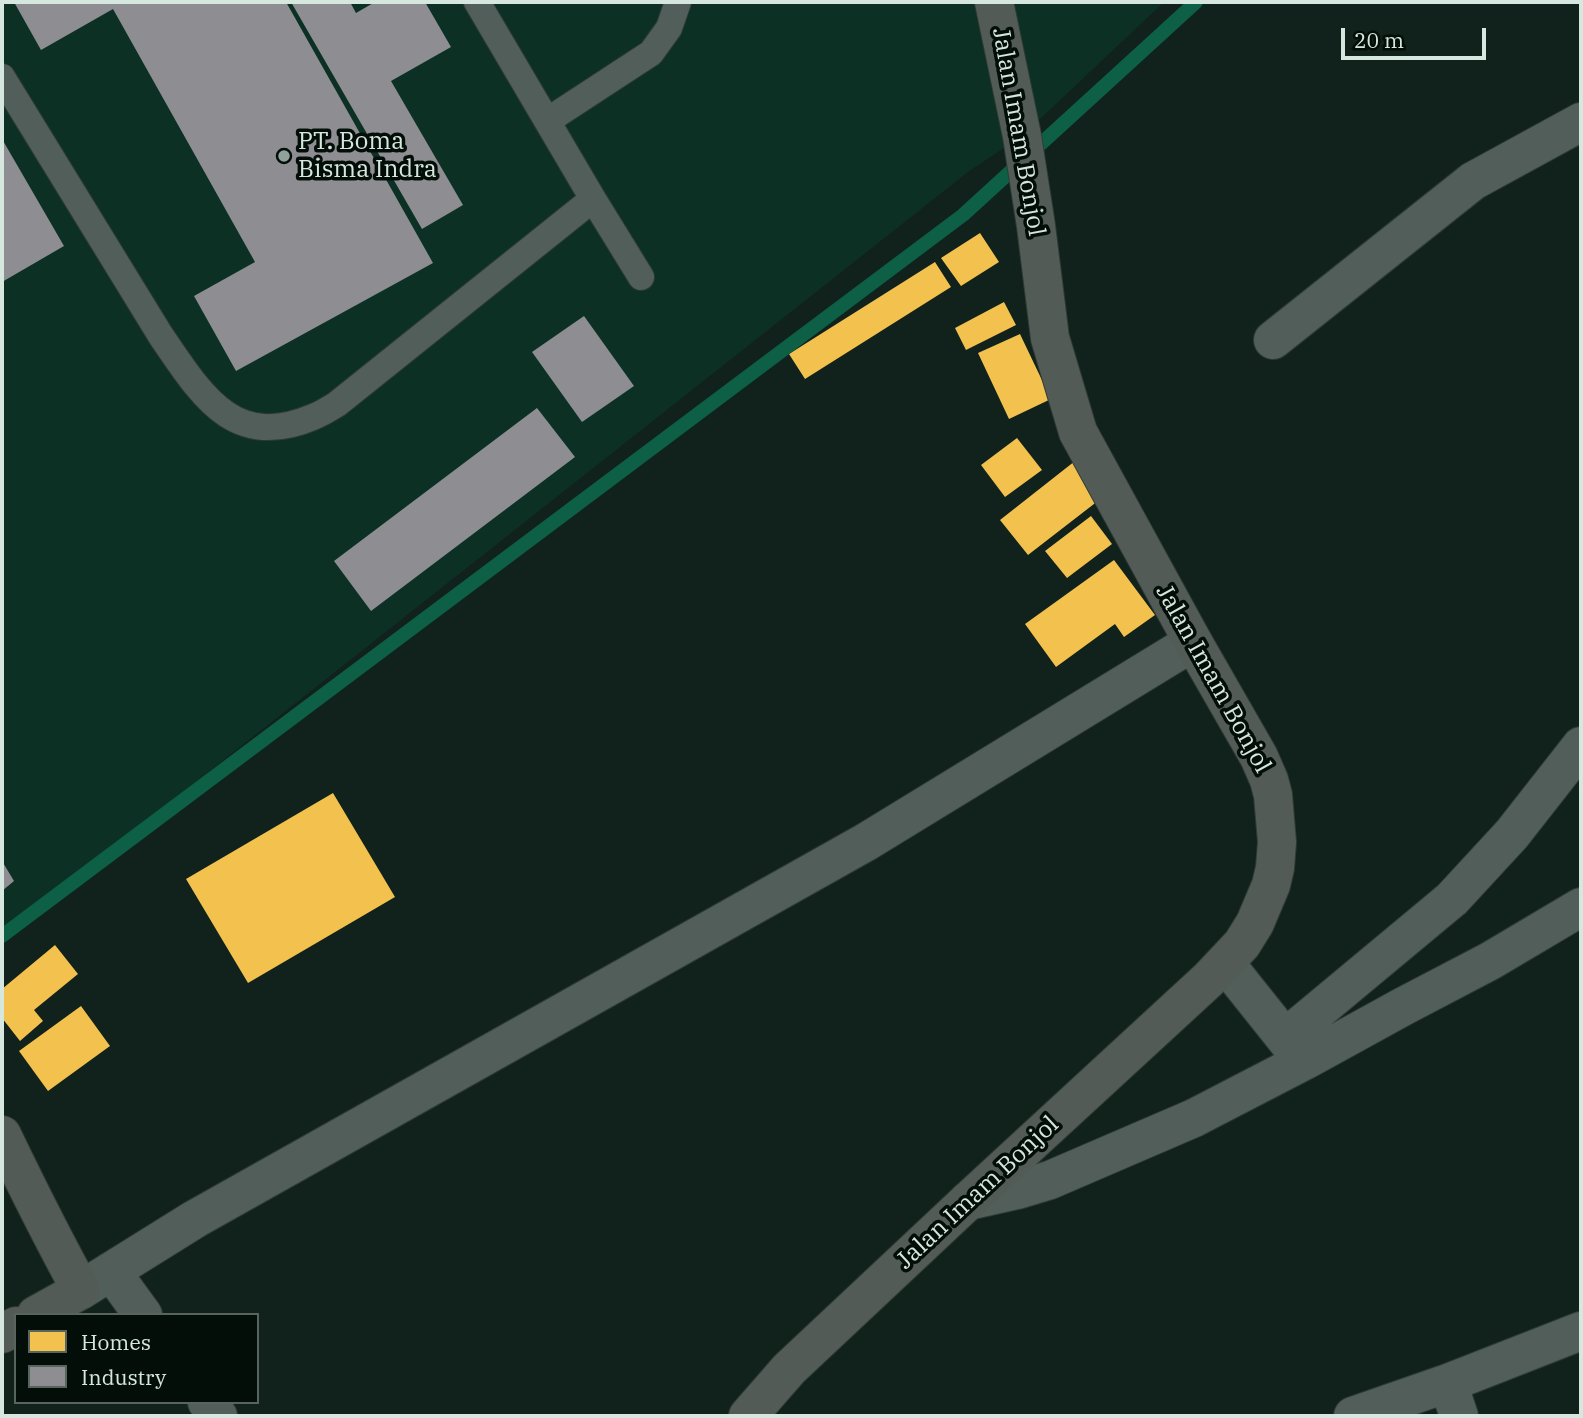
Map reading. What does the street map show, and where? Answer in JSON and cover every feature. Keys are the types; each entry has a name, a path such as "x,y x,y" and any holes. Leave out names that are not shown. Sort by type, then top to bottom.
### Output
{"street":[{"name":"Jalan Imam Bonjol","path":"749,1416 789,1369 1225,963 1242,944 1255,923 1275,868 1278,842 1273,795 1259,757 1078,432 1050,338 1022,136 994,2"},
{"path":"1273,340 1474,181 1581,122"},
{"path":"40,1313 195,1219 866,842 1193,642"},
{"path":"968,1201 1050,1180 1194,1118 1294,1050 1452,899 1512,834 1581,746"},
{"path":"1294,1050 1404,1006 1490,961 1581,907"},
{"path":"1225,963 1294,1050"},
{"path":"2,1135 30,1195 46,1221 96,1281 140,1313"},
{"path":"1353,1416 1453,1399 1581,1331"}],"lane":[{"path":"477,2 641,276"},
{"path":"547,121 651,53 669,28 678,2"},
{"path":"2,77 153,324 189,377 229,418 250,426 271,428 293,424 314,417 337,404 593,199"}],"shaded area":[{"path":"2,2 1164,2 1022,136 968,172 2,935"}],"building: Homes":[{"path":"980,233 999,262 961,286 941,258"},
{"path":"935,262 951,287 805,379 789,354"},
{"path":"1004,302 1016,325 966,350 955,328"},
{"path":"1020,334 1051,399 1009,419 978,353"},
{"path":"1017,438 1042,470 1005,497 981,465"},
{"path":"1075,461 1103,497 1028,555 1000,520"},
{"path":"1091,516 1112,544 1067,578 1045,551"},
{"path":"1114,560 1155,615 1124,637 1115,624 1056,667 1025,624"},
{"path":"333,793 395,897 248,983 186,879"},
{"path":"55,945 78,974 34,1010 43,1021 20,1041 2,1018 2,989"},
{"path":"81,1006 110,1046 48,1091 19,1051"}],"building: Industry":[{"name":"PT. Boma Bisma Indra","path":"14,2 286,2 433,263 236,371 194,296 255,262 113,9 41,50"},
{"name":"PT. Boma Bisma Indra","path":"291,2 350,2 356,13 375,2 425,2 451,47 391,81 463,205 422,229"},
{"path":"2,139 64,246 2,282"},
{"path":"584,316 634,386 582,422 532,352"},
{"path":"537,408 575,457 371,611 334,561"},
{"path":"2,861 14,881 2,891"}],"waterway":[{"path":"2,936 963,215 1196,2"}],"place":[{"name":"PT. Boma Bisma Indra","path":"284,156"}]}
